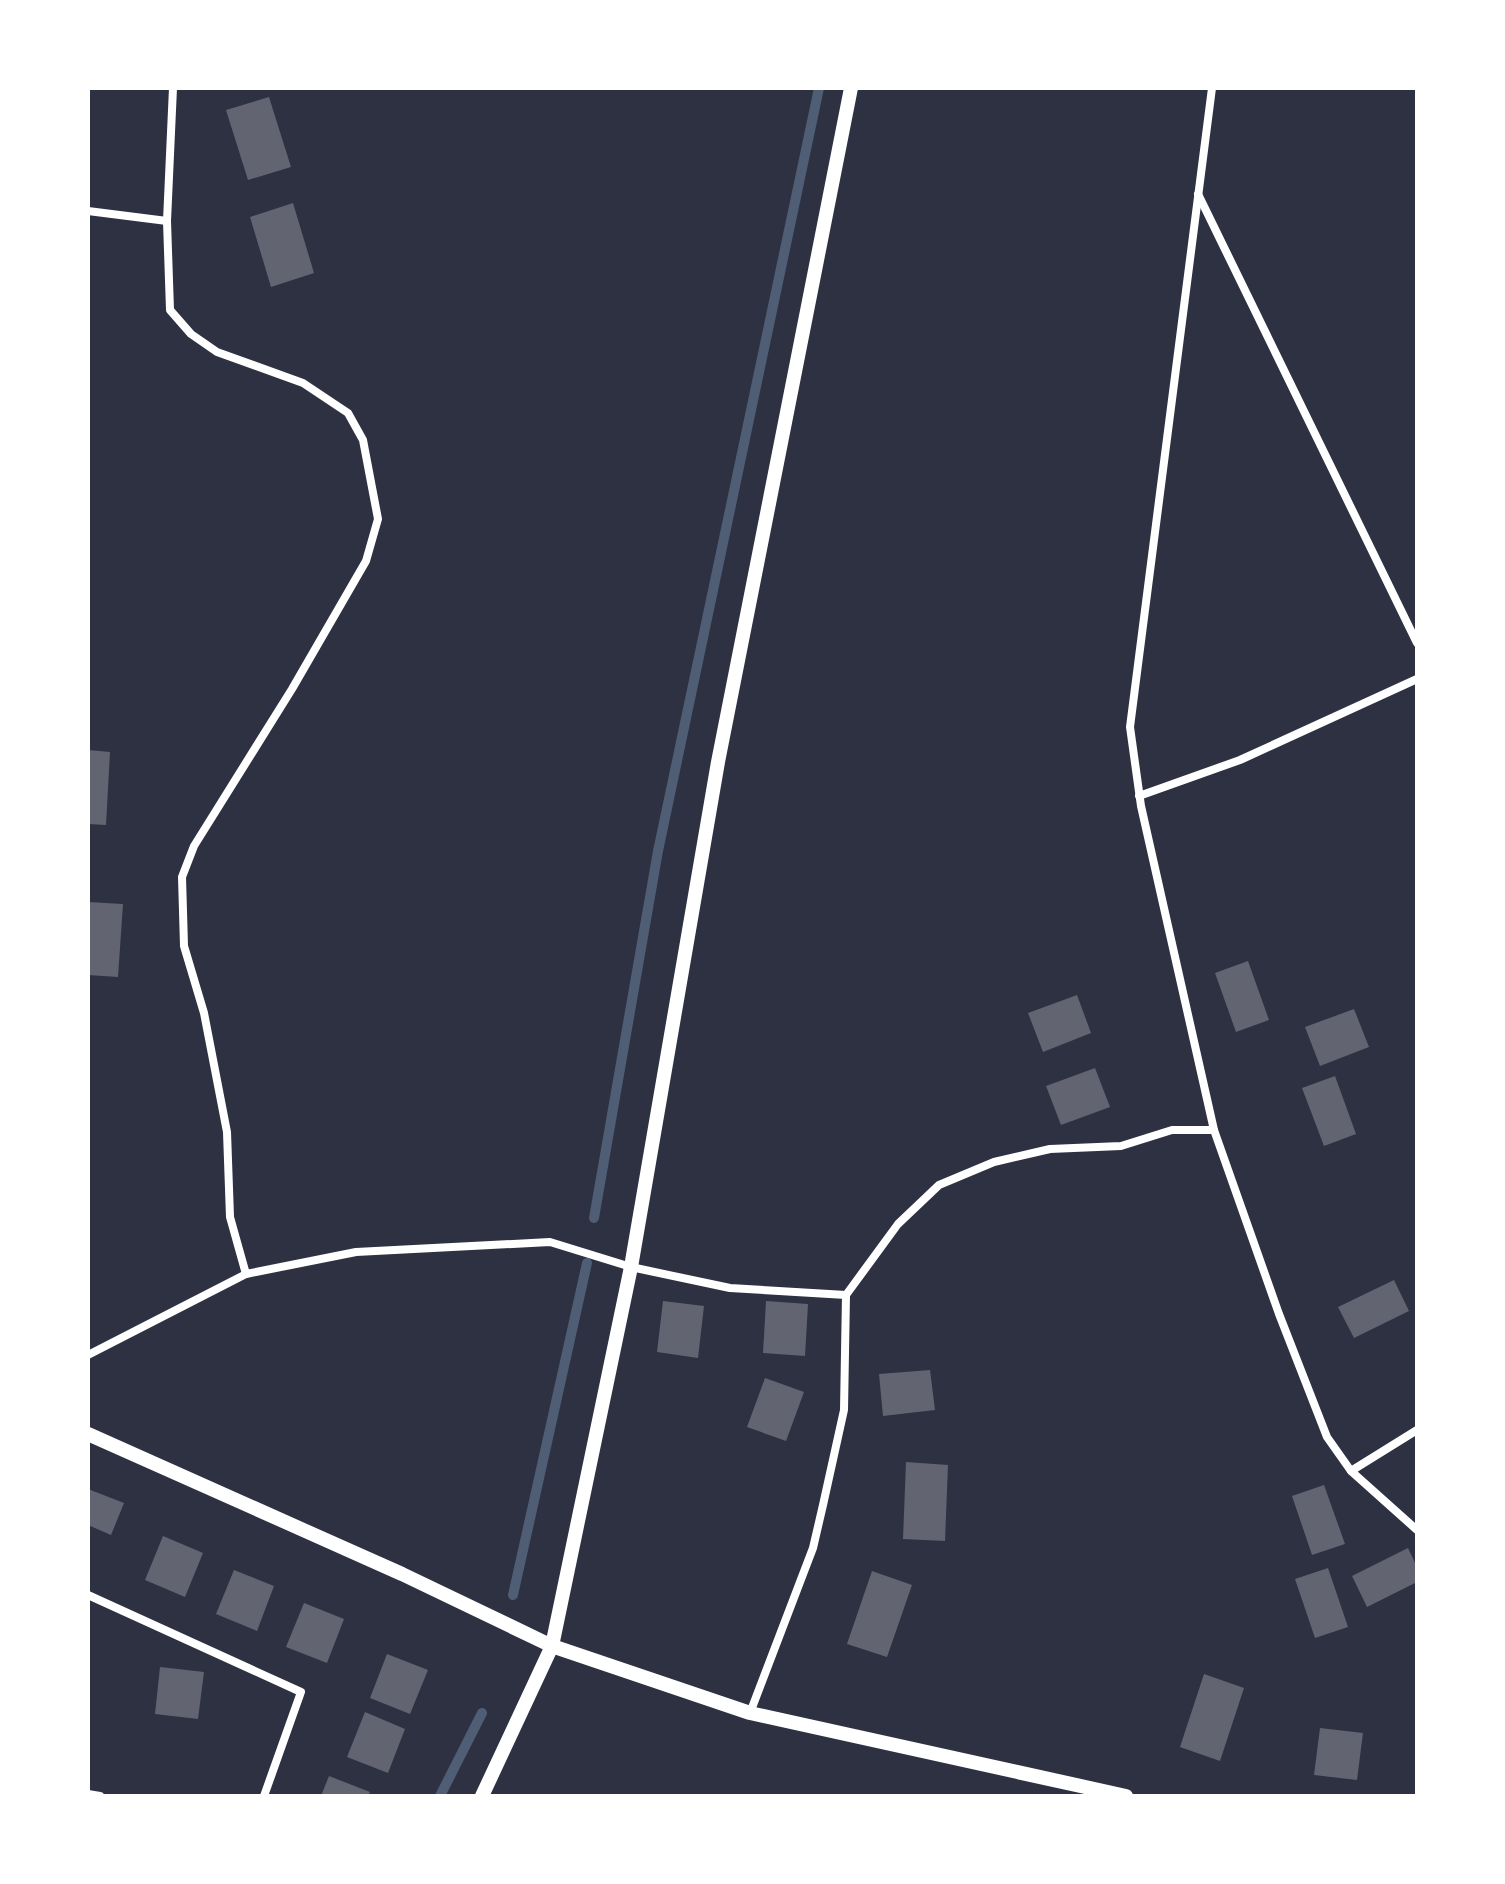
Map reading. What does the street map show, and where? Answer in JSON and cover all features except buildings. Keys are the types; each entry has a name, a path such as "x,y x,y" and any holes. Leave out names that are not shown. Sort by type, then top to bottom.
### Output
{"street":[{"path":"173,88 167,221 170,310 191,334 217,352 303,383 348,413 363,440 378,519 366,561 292,689 194,846 182,877 184,946 204,1013 227,1132 230,1217 246,1274"},
{"path":"482,1796 552,1646 631,1267 718,762 851,88"},
{"path":"1212,88 1132,712 1139,796 1214,1130 1279,1314 1327,1437 1351,1471 1417,1530"},
{"path":"1198,194 1417,643"},
{"path":"88,211 167,221"},
{"path":"1139,796 1240,760 1417,679"},
{"path":"750,1713 813,1548 844,1410 846,1295 898,1224 939,1185 994,1162 1050,1149 1121,1146 1172,1130 1214,1130"},
{"path":"88,1355 246,1274 356,1252 550,1242 631,1267 730,1288 846,1295"},
{"path":"1351,1471 1417,1430"},
{"path":"88,1434 402,1574 552,1646 750,1713 1126,1796"},
{"path":"88,1595 301,1692 264,1796"},
{"path":"88,1794 100,1796"}],"waterway":[{"path":"594,1218 658,851 819,88"},
{"path":"513,1595 587,1263"},
{"path":"440,1796 482,1713"}]}
